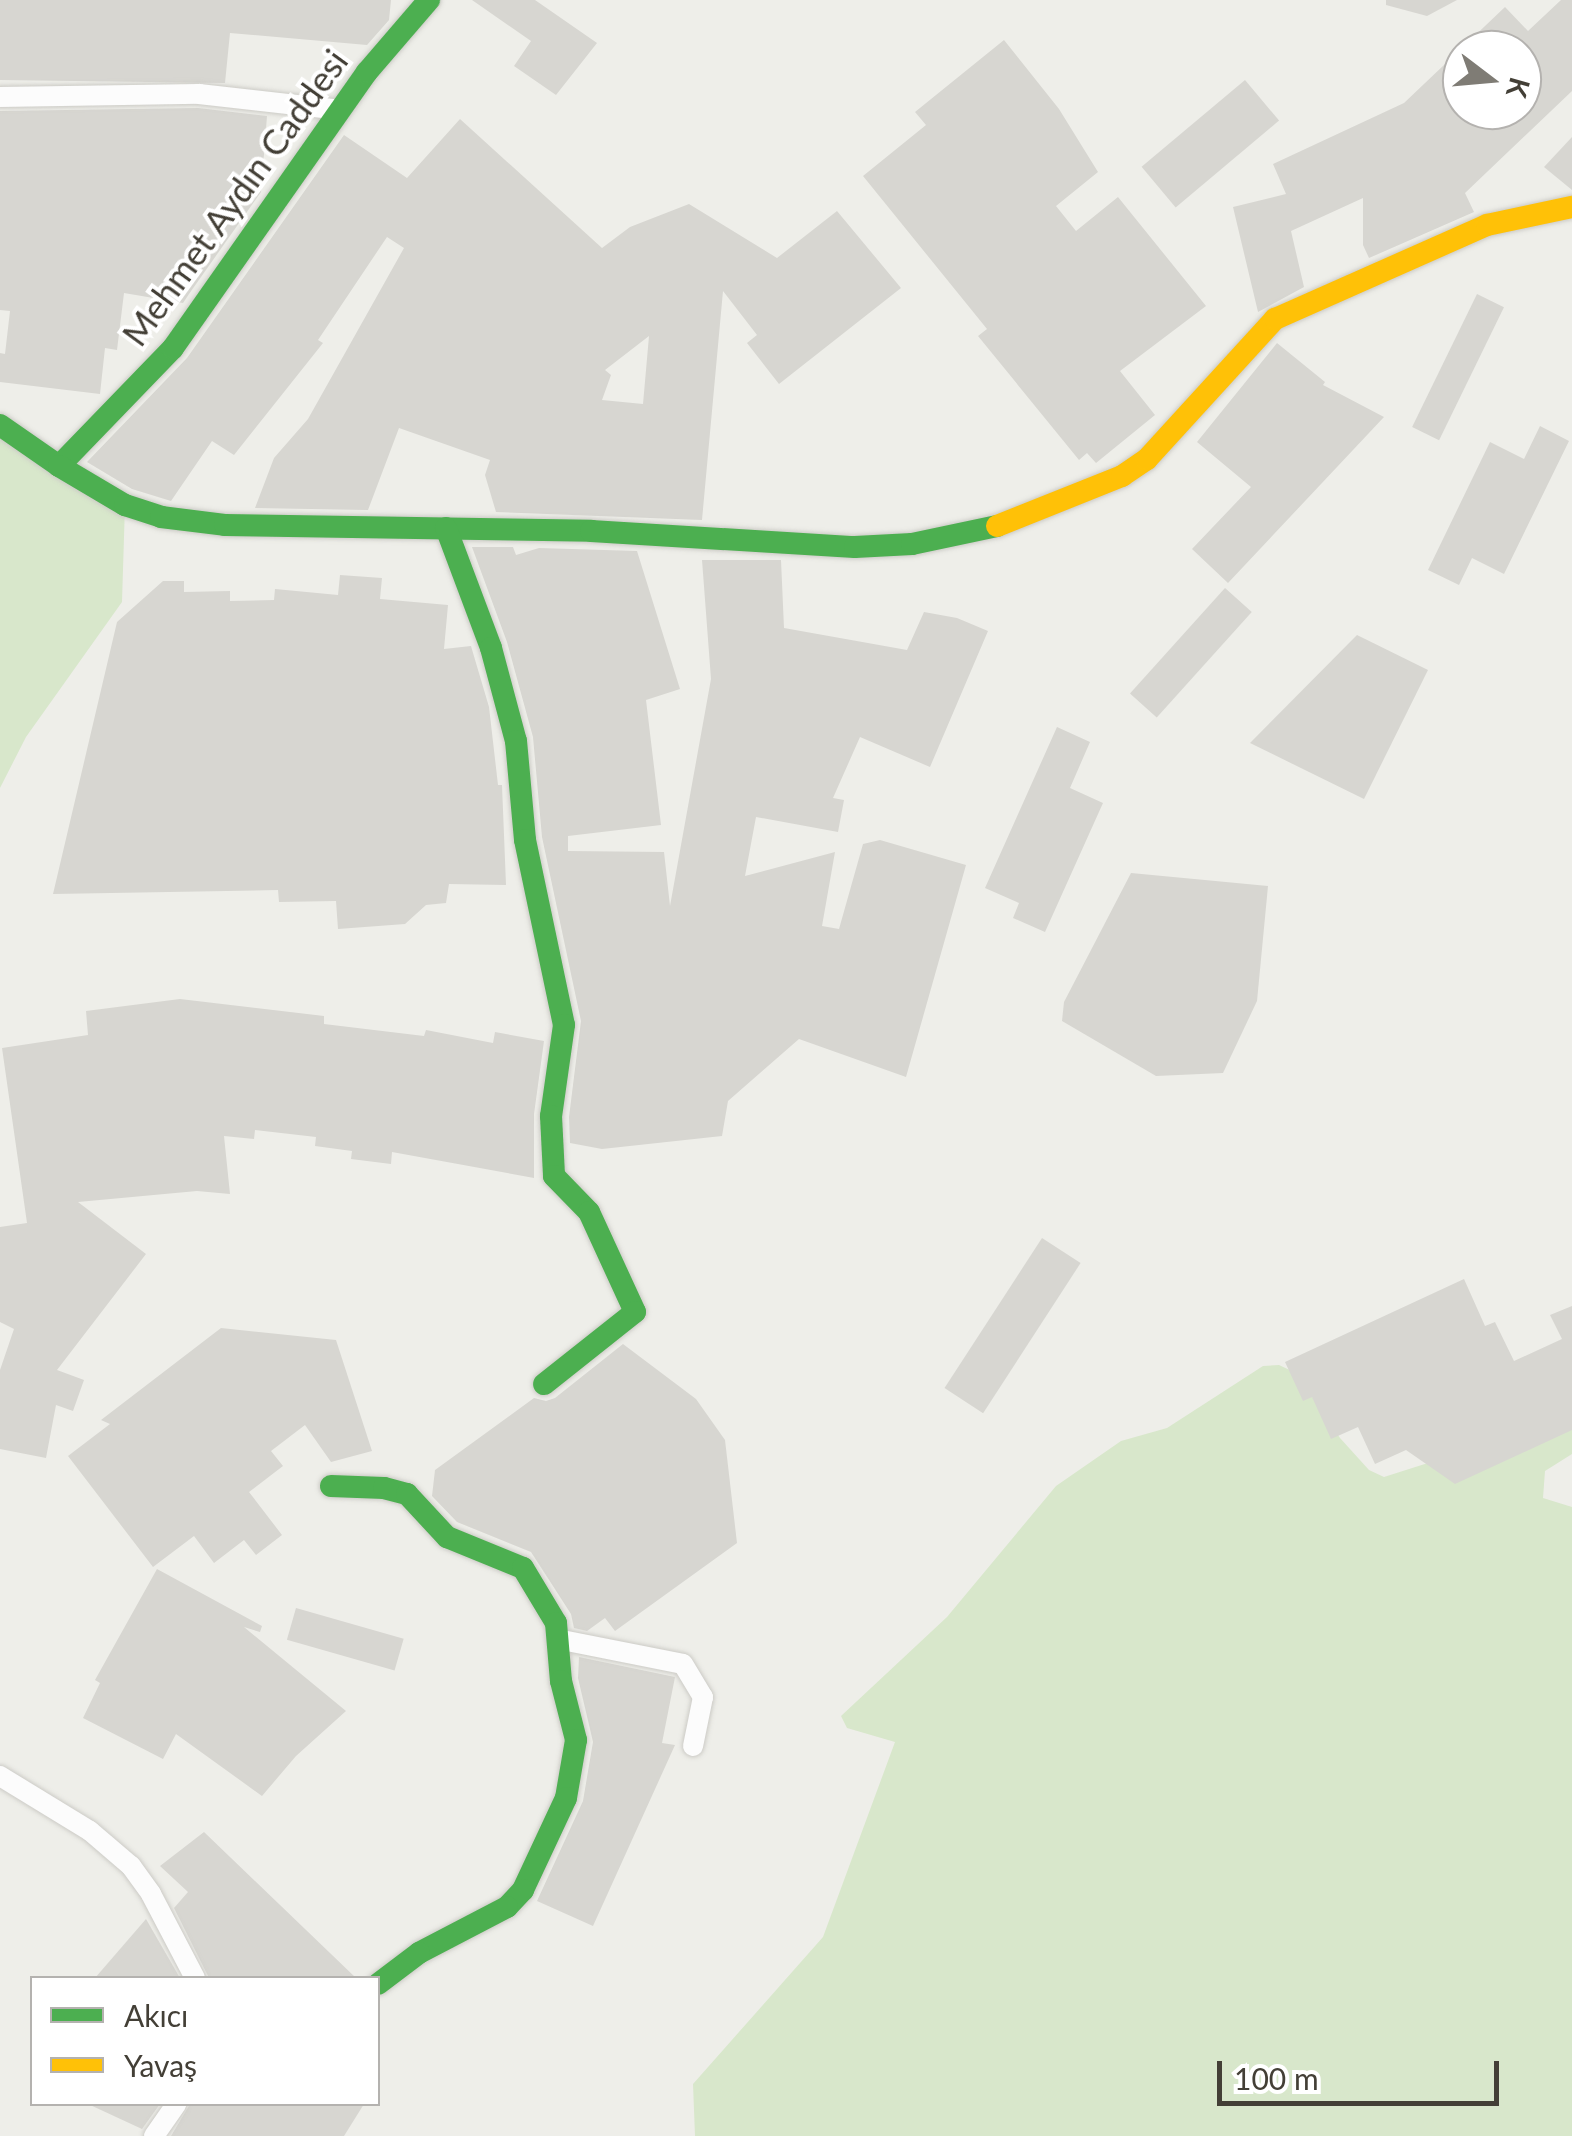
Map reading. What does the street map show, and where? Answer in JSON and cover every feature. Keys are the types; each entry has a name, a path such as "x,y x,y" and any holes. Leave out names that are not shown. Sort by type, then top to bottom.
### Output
{"street":[{"name":"Mehmet Aydın Caddesi","path":"60,466 173,348 367,72 430,0"},
{"path":"0,97 199,94 341,110"},
{"path":"0,425 125,505 174,519 225,525 446,528 855,547 912,544 1004,525 1122,476 1147,458 1275,318 1487,225 1572,207"},
{"path":"446,528 491,648 516,741 525,840 564,1026 552,1116 554,1176 589,1212 635,1312 544,1384"},
{"path":"332,1486 384,1488 407,1494 447,1537 523,1568 556,1623 566,1708 576,1740 574,1768 532,1877 507,1907 419,1954 380,1983"},
{"path":"557,1639 684,1664 703,1697 693,1746"},
{"path":"0,1776 90,1831 131,1866 193,1976"},
{"path":"154,2136 175,2106"}],"green space":[{"path":"0,425 125,505 122,602 26,737 0,788"},
{"path":"1279,1365 1296,1373 1340,1438 1369,1470 1384,1477 1572,1417 1572,1454 1545,1471 1543,1498 1572,1507 1572,2136 695,2136 693,2084 823,1937 895,1742 847,1728 841,1716 947,1617 1056,1486 1121,1441 1167,1428 1263,1366"}],"building":[{"path":"0,0 391,0 389,20 367,45 230,33 225,83 0,80"},
{"path":"472,0 535,0 597,43 556,95 514,66 531,41"},
{"path":"1386,0 1457,0 1427,16 1386,5"},
{"path":"1561,0 1572,0 1572,91 1542,120 1542,30 1529,30"},
{"path":"1505,7 1527,30 1481,30"},
{"path":"1004,40 1059,109 1098,172 1056,206 1076,231 1118,197 1206,306 1120,371 1155,415 1096,463 1087,453 1079,460 978,336 987,329 863,176 926,125 915,112"},
{"path":"1442,67 1442,130 1531,130 1465,193 1474,212 1369,258 1363,245 1363,198 1291,231 1304,287 1258,312 1233,207 1286,194 1273,164 1404,103"},
{"path":"1245,80 1279,121 1176,207 1142,167"},
{"path":"198,108 267,116 261,192 183,303 124,293 117,350 105,348 100,394 0,382 0,353 5,354 10,311 0,310 0,111"},
{"path":"460,119 602,248 630,227 689,204 777,258 837,211 901,288 779,384 747,343 757,335 723,291 702,520 496,512 485,475 490,460 399,428 368,510 255,508 274,458 308,419 404,248 387,237 318,340 323,343 234,455 212,441 171,501 132,489 87,462 187,358 344,135 407,178","holes":["649,336 643,404 602,400 611,375 605,370"]},
{"path":"1572,137 1572,190 1544,167"},
{"path":"1477,294 1504,307 1439,440 1412,427"},
{"path":"1277,343 1325,382 1323,385 1384,417 1228,583 1192,549 1251,487 1197,442"},
{"path":"1540,426 1569,441 1504,574 1472,558 1459,585 1428,570 1490,442 1524,459"},
{"path":"472,547 513,547 516,555 539,548 637,551 680,689 646,700 661,825 568,836 568,851 664,852 670,906 711,679 702,560 781,560 784,628 907,650 924,612 957,618 988,631 930,767 860,737 833,798 844,800 838,832 756,817 745,876 835,852 822,926 839,929 863,844 880,840 966,865 906,1077 799,1039 728,1101 722,1136 602,1149 570,1143 569,1117 581,1021 542,837 533,737 507,642"},
{"path":"340,575 382,578 380,599 448,605 444,649 471,646 489,707 498,785 502,785 506,885 449,884 446,903 426,905 405,924 338,929 336,901 279,902 278,890 53,894 117,622 163,581 184,581 184,592 230,591 230,601 274,600 275,589 338,595"},
{"path":"1225,588 1252,612 1157,718 1130,694"},
{"path":"1357,635 1428,670 1364,799 1250,743"},
{"path":"1057,727 1090,742 1070,788 1103,803 1045,932 1013,918 1019,903 985,888"},
{"path":"1131,873 1268,886 1257,1001 1223,1073 1156,1076 1062,1021 1064,1002"},
{"path":"180,999 324,1016 324,1024 424,1036 426,1030 493,1043 495,1032 544,1041 534,1114 534,1178 392,1152 391,1164 351,1159 352,1151 315,1146 316,1137 255,1130 254,1139 224,1136 230,1194 197,1191 78,1202 146,1254 57,1370 84,1380 73,1411 56,1405 46,1458 0,1449 0,1370 14,1329 0,1322 0,1227 27,1223 2,1048 88,1035 86,1011"},
{"path":"1042,1238 1081,1263 983,1413 945,1388"},
{"path":"1464,1279 1485,1326 1495,1322 1514,1361 1562,1339 1550,1315 1572,1306 1572,1430 1455,1484 1406,1450 1375,1464 1358,1427 1331,1439 1312,1397 1303,1401 1285,1362"},
{"path":"221,1328 336,1340 372,1451 331,1462 305,1425 271,1451 283,1466 249,1492 282,1535 256,1555 244,1540 214,1563 194,1536 153,1567 68,1456 110,1424 101,1420"},
{"path":"623,1344 696,1399 725,1440 737,1543 615,1631 605,1618 587,1631 574,1628 571,1614 531,1552 457,1522 432,1496 435,1470 534,1398 555,1398"},
{"path":"157,1569 262,1626 260,1632 244,1627 346,1711 296,1756 262,1796 176,1734 163,1759 83,1718 100,1683 95,1680"},
{"path":"296,1608 404,1639 395,1671 287,1640"},
{"path":"579,1657 675,1677 662,1743 675,1745 593,1926 537,1901 583,1801 593,1742 578,1678"},
{"path":"204,1832 354,1976 208,1976 174,1908 188,1892 160,1866"},
{"path":"146,1919 179,1976 97,1976"},
{"path":"92,2106 159,2106 142,2129"},
{"path":"189,2106 363,2106 344,2136 171,2136"}],"traffic: fast":[{"path":"0,425 59,466 173,348 367,72 429,0"},
{"path":"59,466 125,505 161,517 225,525 591,531 855,547 912,544 997,526"},
{"path":"446,528 491,648 516,741 525,840 564,1025 551,1116 554,1176 589,1212 635,1312 544,1384"},
{"path":"331,1486 384,1488 407,1494 447,1537 523,1568 556,1623 561,1681 576,1740 566,1798 523,1890 507,1907 419,1953 380,1982"}],"traffic: slow":[{"path":"997,526 1122,476 1147,459 1275,319 1487,225 1572,207"}]}
